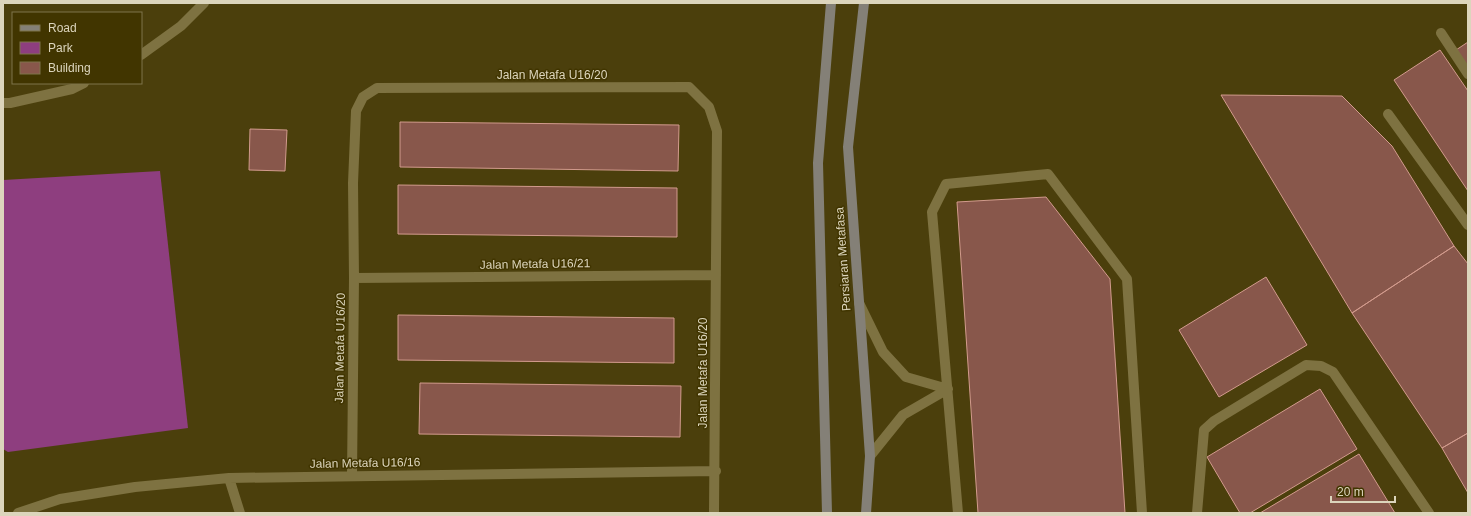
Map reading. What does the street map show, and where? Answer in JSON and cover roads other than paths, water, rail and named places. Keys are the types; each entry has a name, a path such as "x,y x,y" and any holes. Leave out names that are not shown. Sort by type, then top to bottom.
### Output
{"main road":[{"name":"Persiaran Metafasa","path":"827,513 818,164 831,3"},
{"name":"Persiaran Metafasa","path":"864,3 848,147 870,456 866,513"}],"street":[{"path":"142,54 182,26 204,3"},
{"path":"1441,33 1468,74"},
{"path":"3,103 72,89 82,84"},
{"name":"Jalan Metafa U16/20","path":"352,476 354,278 353,183 356,111 363,97 377,88 689,87 709,107 717,131 716,471 714,513"},
{"path":"1388,114 1468,225"},
{"path":"958,513 932,212 946,184 1048,174 1127,279 1142,513"},
{"name":"Jalan Metafa U16/21","path":"354,278 716,275"},
{"path":"859,303 883,352 906,377 948,390"},
{"path":"1197,513 1204,430 1214,421 1306,365 1321,366 1333,372 1429,513"},
{"path":"870,456 903,415 948,390"},
{"name":"Jalan Metafa U16/16","path":"18,513 60,499 135,487 229,478 716,471"},
{"path":"229,478 240,513"}]}
